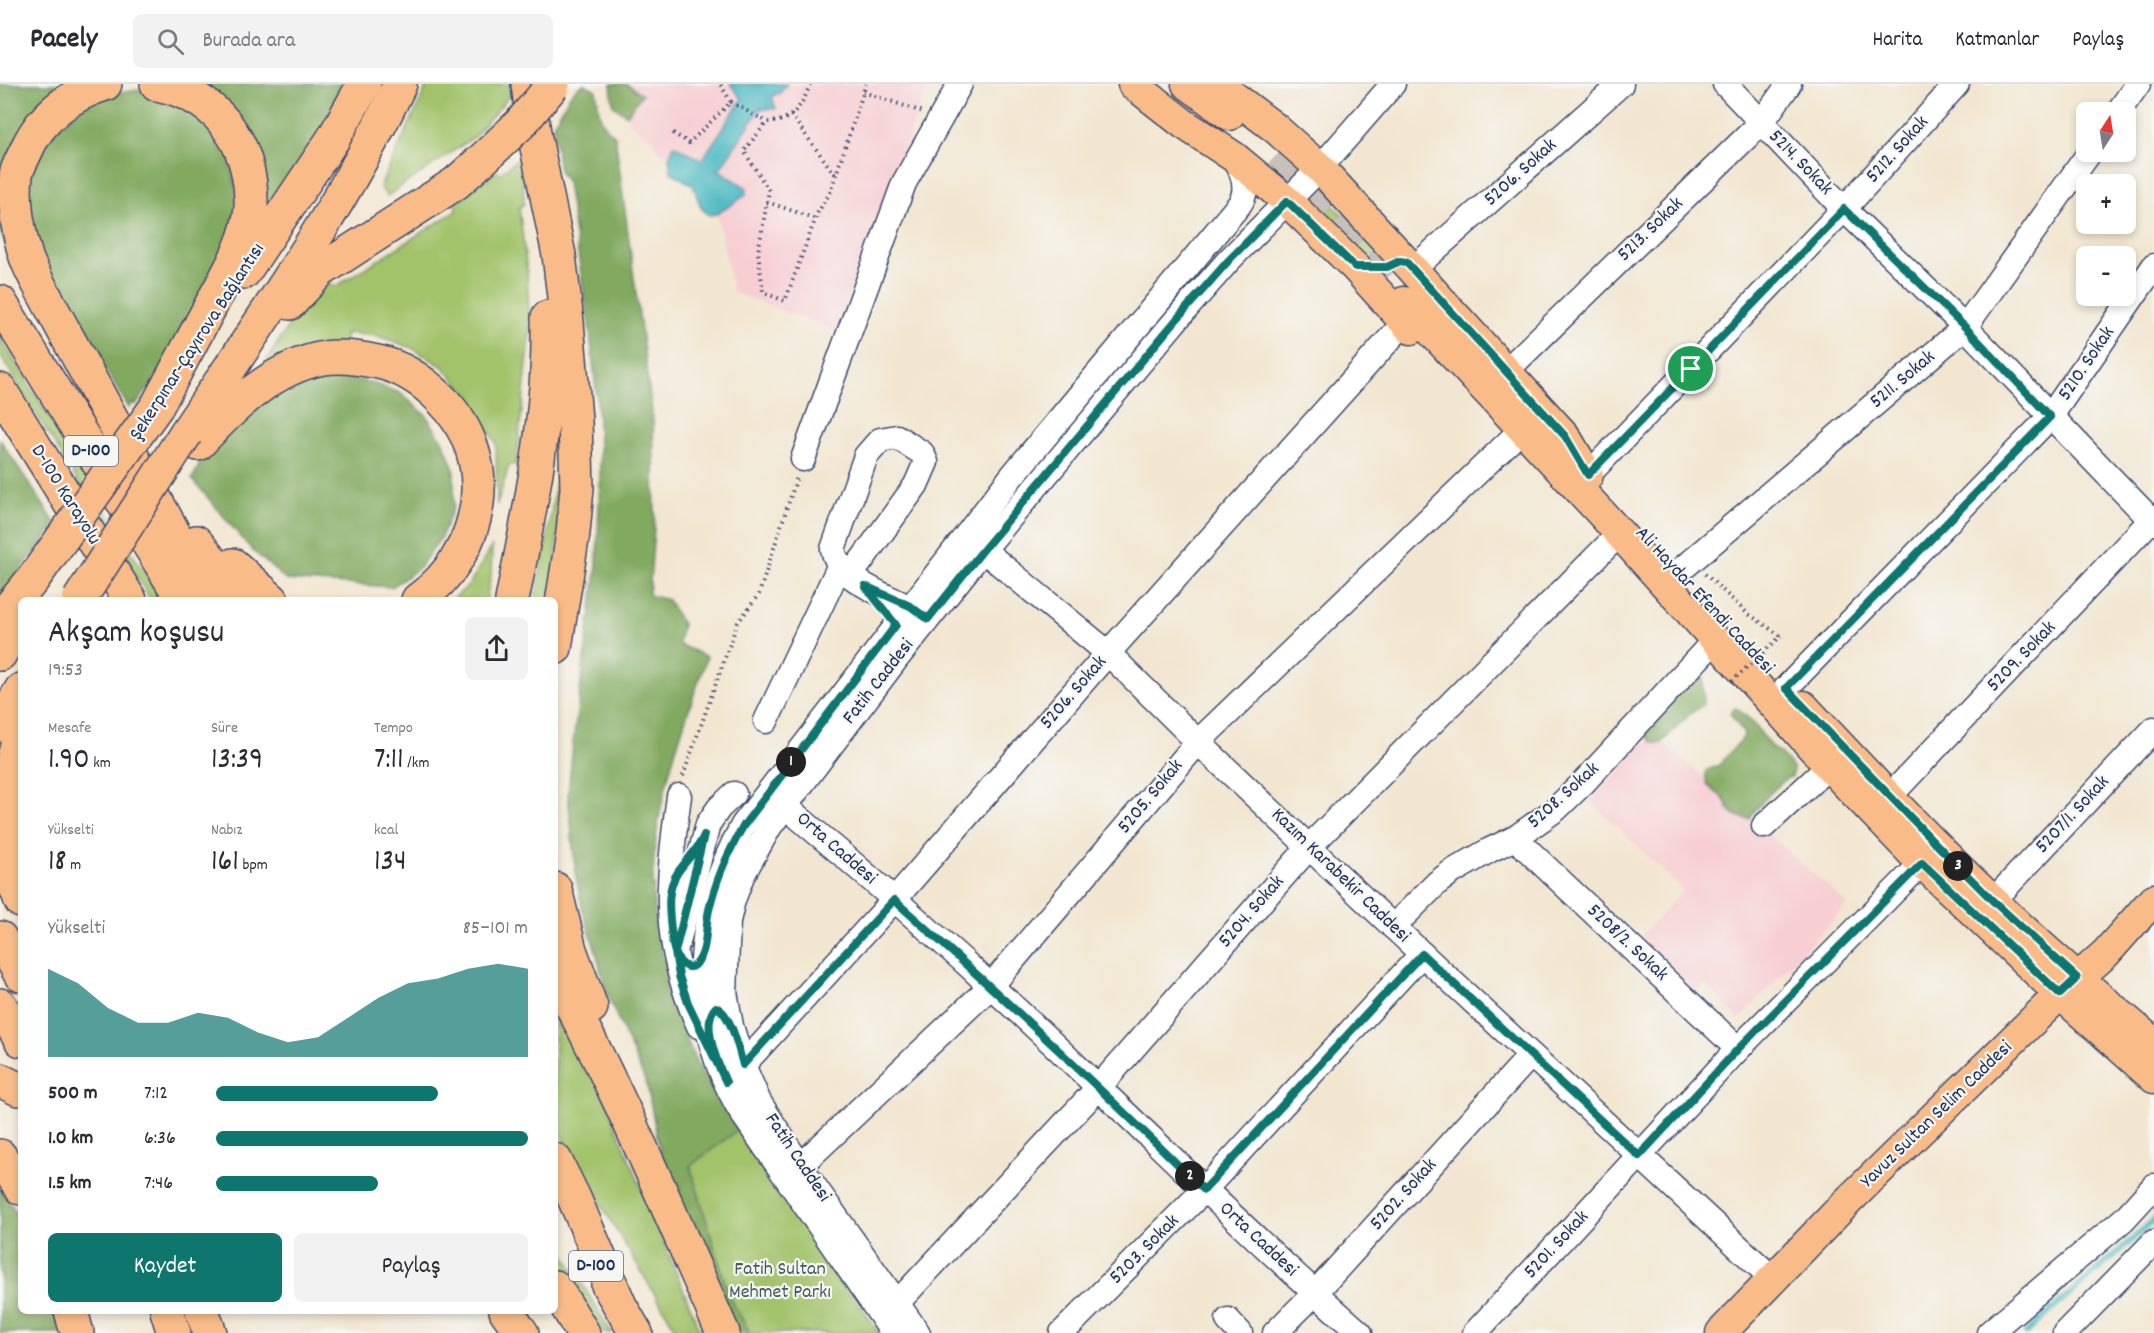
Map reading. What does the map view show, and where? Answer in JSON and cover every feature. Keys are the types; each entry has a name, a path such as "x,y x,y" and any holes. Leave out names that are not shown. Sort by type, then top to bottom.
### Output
{"highway":[{"path":"105,84 66,101 46,118 30,140 16,173 19,229 27,259 46,297 208,597"},
{"path":"157,406 235,260 251,207 248,170 238,141 224,120 205,104 184,92 158,84"},
{"name":"Şekerpınar-Çayırova Bağlantısı","path":"36,588 333,139 364,84"},
{"name":"Şekerpınar-Çayırova Bağlantısı","path":"82,597 192,439 346,185 400,84"},
{"path":"513,597 543,430 549,346 546,261 528,84"},
{"path":"192,439 286,308 320,271 456,183 520,124 554,84"},
{"path":"534,133 559,255 576,430 577,488 573,532 558,629"},
{"path":"0,245 140,469 209,560 240,597"},
{"name":"D-100","path":"0,302 181,597"},
{"path":"192,439 264,384 284,372 322,358 365,359 387,364 420,380 448,406 461,424 471,444 479,488 477,512 464,548 446,576 422,597"},
{"name":"D-100 Karayolu","path":"0,390 128,597"},
{"path":"140,469 222,555 269,597"},
{"name":"Şekerpınar-Çayırova Bağlantısı","path":"0,619 18,604"},
{"path":"0,654 18,624"},
{"path":"0,725 18,695"},
{"path":"18,743 11,763 4,810 6,857 18,892"},
{"path":"558,901 570,950 649,1166"},
{"path":"0,938 18,970"},
{"path":"558,980 649,1166 723,1333"},
{"path":"0,1005 18,1035"},
{"path":"0,1156 18,1183"},
{"path":"558,1166 619,1303"},
{"name":"D-100","path":"558,1205 636,1333"},
{"name":"D-100","path":"558,1292 583,1333"},
{"path":"72,1314 77,1333"},
{"path":"168,1314 174,1333"},
{"path":"203,1314 210,1333"},
{"path":"508,1314 522,1333"},
{"path":"544,1314 558,1333"}],"main road":[{"path":"1133,84 1184,124 1234,158 1287,201 1355,267 1406,281 1506,371 1565,436 1588,475"},
{"path":"1166,84 1227,130 1274,160 1187,84"},
{"path":"1228,87 1320,168 1406,281 1513,438 1552,475 1611,524"},
{"name":"Ali Haydar Efendi Caddesi","path":"1406,281 1588,475 1684,568 1786,688 1889,797 1993,901 2068,986"},
{"name":"Ali Haydar Efendi Caddesi","path":"1406,281 1611,524 1829,766 1922,863 2068,986"},
{"name":"Yavuz Sultan Selim Caddesi","path":"1721,1333 1848,1201 2068,986 2106,952 2154,899"},
{"path":"2068,986 2154,1044"},
{"path":"2068,986 2154,1078"}],"street":[{"path":"803,459 904,183 960,84"},
{"name":"Fatih Caddesi","path":"903,1332 897,1303 874,1288 759,1102 743,1065 720,1029 727,1008 713,981 733,900 755,849 912,622 983,550 1229,260 1320,168 1393,84"},
{"name":"5206. Sokak","path":"743,1065 894,900 1108,653 1406,281 1621,84"},
{"name":"5214. Sokak","path":"1725,84 1844,209 1965,327 2050,417 2153,520"},
{"name":"5213. Sokak","path":"1506,371 1762,122 1789,84"},
{"name":"5212. Sokak","path":"1588,475 1844,209 1957,84"},
{"path":"2125,102 2138,84"},
{"path":"704,835 675,952 680,962 692,968 703,954 707,918 717,880 744,825 912,622 1012,476 1239,206 1244,197 1244,182 1234,158"},
{"name":"5211. Sokak","path":"1684,568 1965,327 2083,162"},
{"name":"5210. Sokak","path":"1786,688 2050,417 2154,266"},
{"path":"766,721 852,576 916,485 926,462 922,453 897,437 880,440 866,456 832,549 852,576 912,622"},
{"name":"5205. Sokak","path":"800,1166 991,986 1198,742 1513,438"},
{"name":"5209. Sokak","path":"1889,797 2153,520"},
{"name":"5204. Sokak","path":"897,1303 1099,1087 1309,847 1611,524"},
{"name":"Kazım Karabekir Caddesi","path":"983,550 1108,653 1198,742 1530,1056 1773,1279"},
{"name":"5208. Sokak","path":"1393,927 1450,873 1515,838 1555,810 1583,783 1715,640"},
{"name":"5207/1. Sokak","path":"1993,901 2154,729"},
{"path":"1764,826 1829,766"},
{"path":"669,896 678,872 697,850 712,815 734,794"},
{"path":"679,796 671,855 669,896 679,976 688,1003 744,1116 874,1288 903,1332"},
{"name":"Orta Caddesi","path":"785,806 991,986 1204,1190 1360,1333"},
{"name":"5208/2. Sokak","path":"1515,838 1738,1049"},
{"name":"5201. Sokak","path":"1475,1333 1738,1049 1922,863"},
{"path":"703,954 713,981"},
{"name":"5203. Sokak","path":"1062,1333 1204,1190 1422,954"},
{"path":"720,1029 726,1082"},
{"name":"5202. Sokak","path":"1275,1333 1315,1293 1530,1056"},
{"path":"1989,1333 2124,1219 2154,1186"},
{"path":"2070,1332 2154,1242"}],"path":[{"path":"720,84 731,102 767,122 781,121 791,115 801,104 810,84"},
{"path":"767,122 744,151 769,191 758,252 763,292 785,301 816,219 831,193 866,84"},
{"path":"863,92 918,110"},
{"path":"673,133 689,143 731,102"},
{"path":"791,115 836,176"},
{"path":"767,202 816,219"},
{"path":"679,796 686,769 737,624 759,594 803,459"},
{"path":"1684,568 1781,636 1732,681"}],"shaded area":[{"path":"611,84 928,84 839,332 733,292 717,215 709,215 701,208 693,185 671,172 669,157 657,150 654,140 628,122 627,115 613,105"},
{"path":"1654,734 1848,904 1740,1019 1704,984 1696,992 1640,937 1683,890 1590,801"}],"green space":[{"path":"0,84 69,84 5,243 0,233"},
{"path":"195,84 347,84 265,222"},
{"path":"428,84 509,84 510,95 474,137 387,196 380,187"},
{"path":"584,84 596,90 602,120 615,136 653,419 655,516 649,595 668,600 682,624 678,644 707,657 686,717 661,810 653,873 654,905 657,930 687,1041 702,1072 739,1129 690,1166 729,1296 750,1333 728,1333 667,1188 647,1085 606,992 583,912 576,877 568,795 597,565 600,469 597,401 590,332 567,182 559,171 553,124 569,96"},
{"path":"611,84 626,84 642,94 627,115 613,105"},
{"path":"138,90 166,93 228,142 241,222 157,376 136,405 133,403 129,408 53,284 34,248 26,188 41,140 98,96"},
{"path":"522,156 524,204 519,207 527,272 530,337 516,464 509,465 497,505 496,443 468,394 442,366 412,348 378,336 346,333 344,343 260,371 293,319 330,281 335,287 456,211 455,203 497,171 499,174"},
{"path":"1320,192 1348,220 1335,233 1308,204"},
{"path":"1351,224 1381,256 1364,255 1338,235"},
{"path":"0,337 159,597 149,597 0,355"},
{"path":"337,377 370,382 400,393 426,415 444,443 454,470 454,506 441,538 419,568 392,587 286,580 252,550 192,479 207,450 275,393 300,382"},
{"path":"565,425 553,597 536,597"},
{"path":"0,440 56,524 0,597"},
{"path":"492,546 491,575 487,597 455,597 469,585"},
{"path":"1698,673 1703,678 1704,704 1688,716 1661,743 1651,741 1643,725"},
{"path":"1736,708 1752,721 1771,747 1778,751 1793,768 1792,777 1787,778 1772,792 1750,819 1731,811 1726,802 1706,782 1706,771 1719,765 1743,738 1744,734 1730,713"},
{"path":"558,1005 606,1102 701,1333 678,1333 566,1146 558,1125"},
{"name":"Fatih Sultan Mehmet Parkı","path":"739,1129 879,1333 750,1333 729,1296 690,1166"},
{"path":"0,1188 18,1215 18,1314 56,1314 61,1333 0,1333"},
{"path":"558,1244 612,1333 604,1333 558,1258"}],"water":[{"path":"730,84 787,84 780,93 772,96 776,109 760,109 719,170 747,188 746,195 717,214 709,215 701,208 693,185 671,172 669,157 674,145 702,160 742,99"}],"waterway":[{"path":"2026,1333 2154,1220"}],"tunnel":[{"path":"1278,154 1415,292"}],"route":[{"path":"1691,369 1588,475 1565,436 1406,262 1396,262 1387,267 1355,267 1287,201 1229,260 1177,319 928,619 910,606 865,586 896,625 744,825 717,880 705,926 703,954 692,968 680,962 675,952 669,916 669,896 678,872 697,850 704,835 675,952 679,976 688,1003 726,1082 709,1032 713,1010 716,1007 720,1008 726,1016 743,1065 894,900 991,986 1099,1087 1204,1190 1422,954 1639,1156 1738,1049 1922,863 2060,994 2077,978 1993,901 1889,797 1786,688 2050,417 1965,327 1844,209 1691,369"}]}
